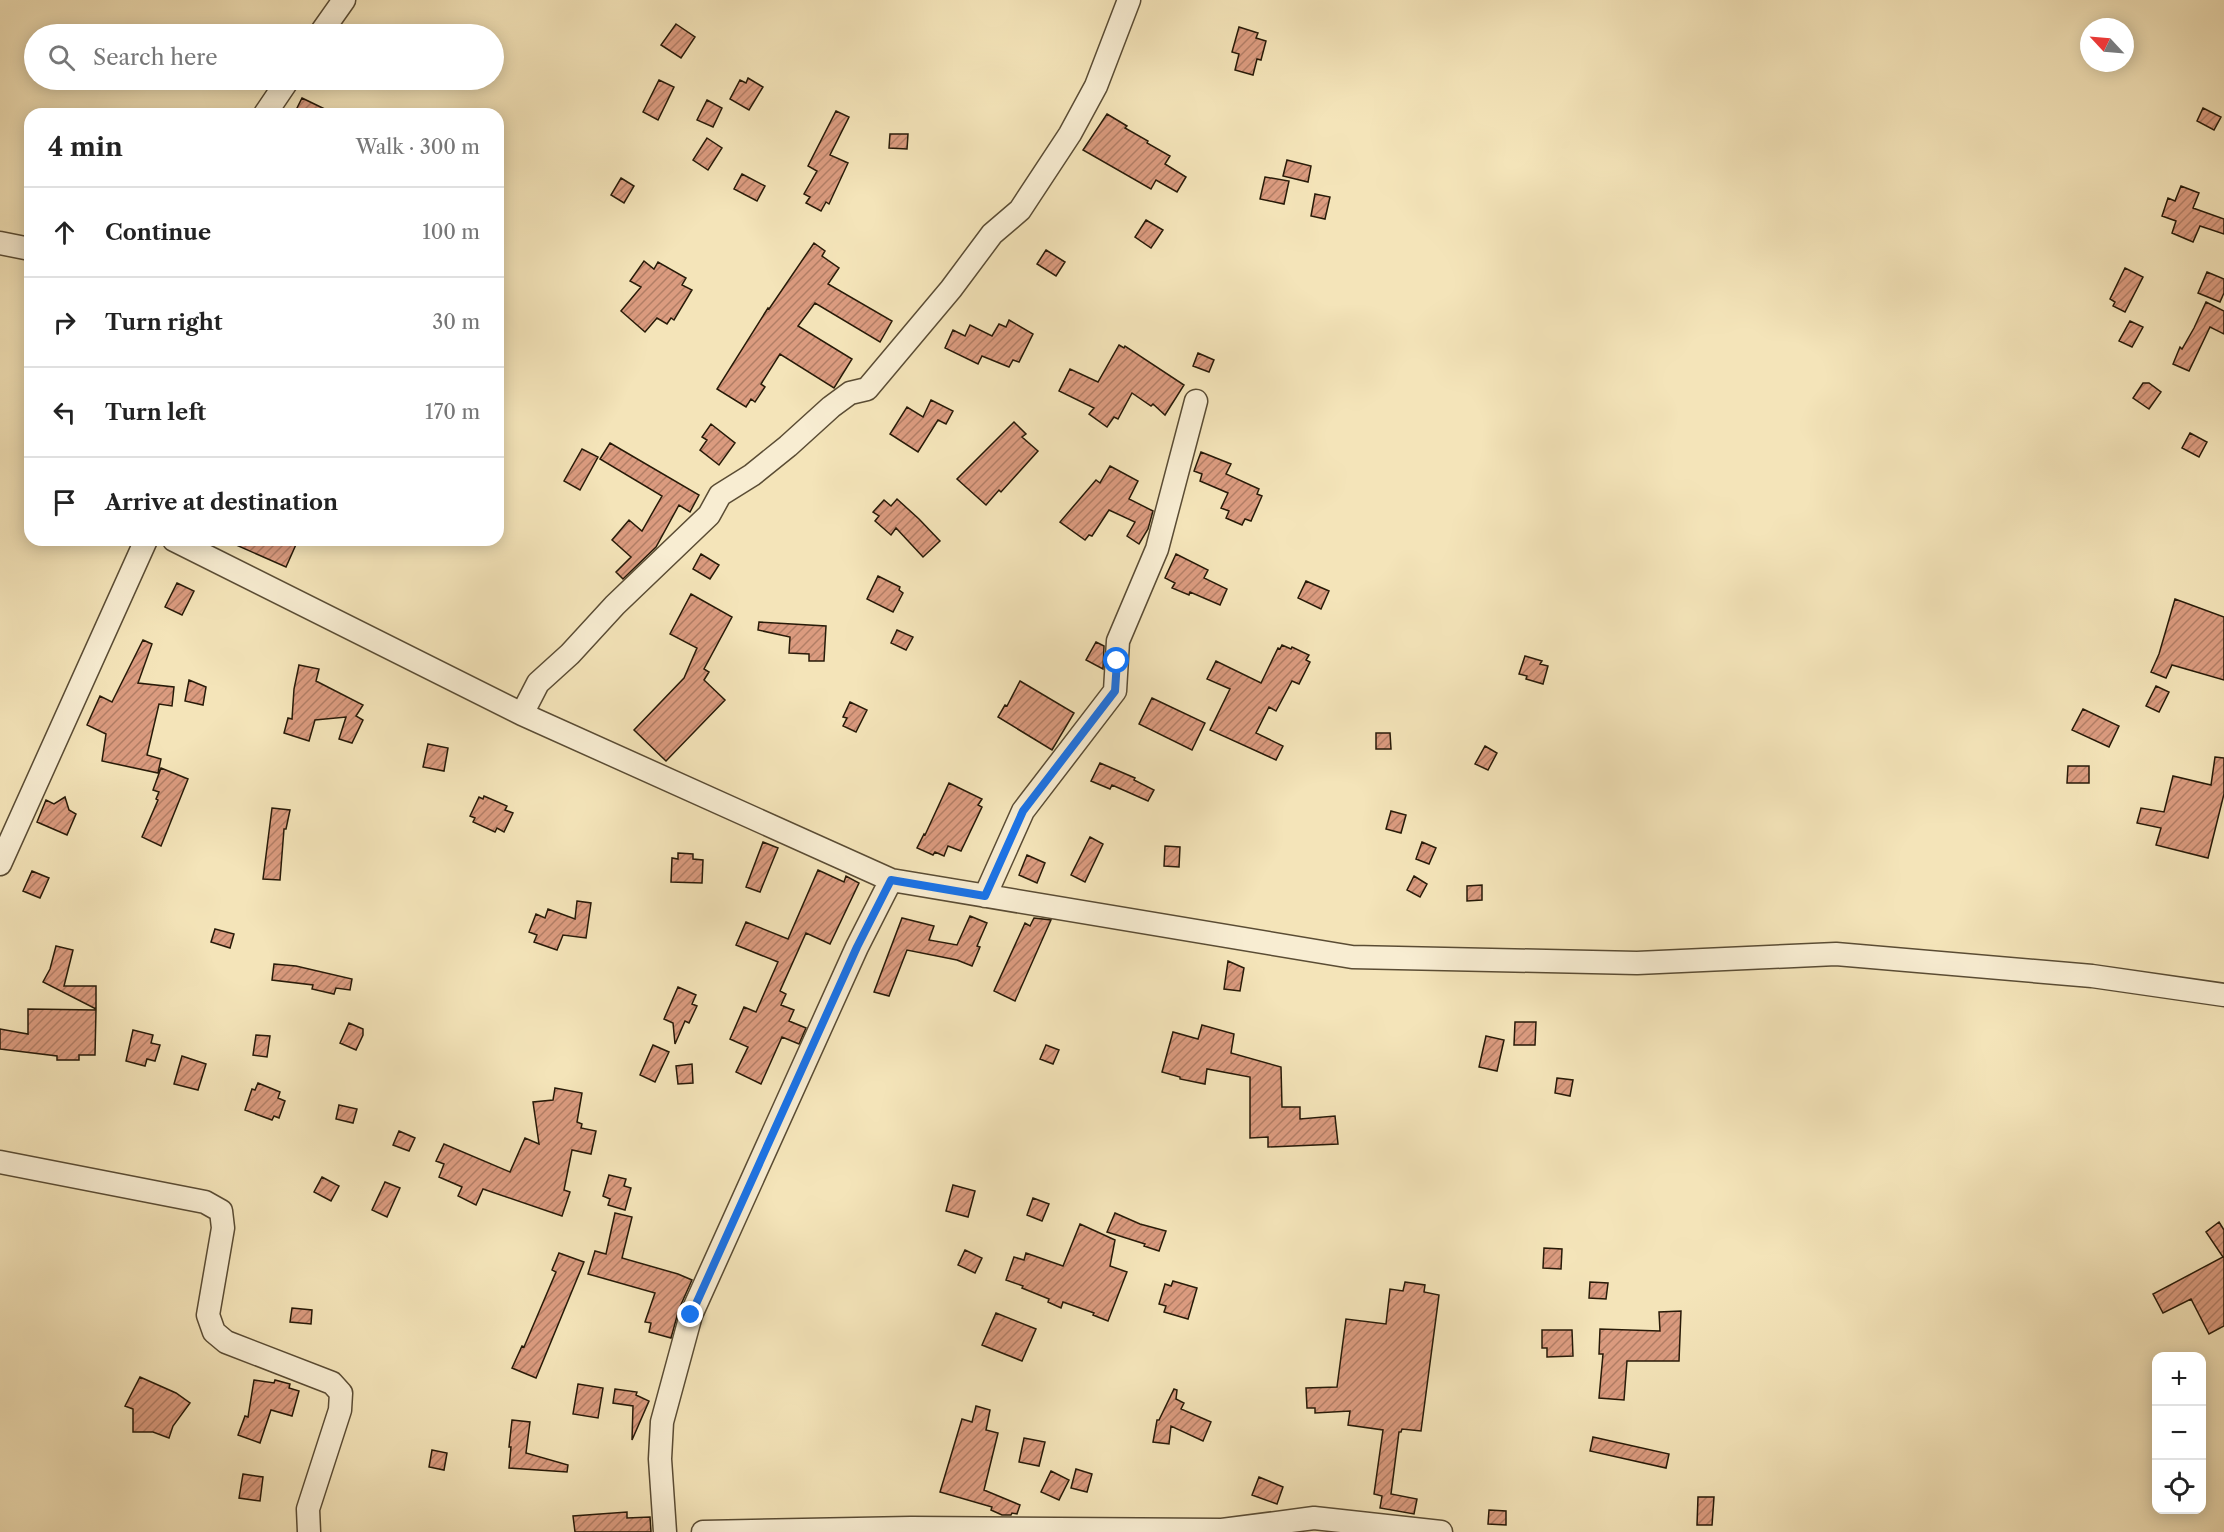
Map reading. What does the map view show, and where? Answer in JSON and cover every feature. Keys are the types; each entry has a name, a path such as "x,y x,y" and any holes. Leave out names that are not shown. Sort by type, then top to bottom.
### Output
{"street":[{"path":"327,24 344,0"},
{"path":"522,714 538,683 570,654 615,605 710,515 720,495 788,446 850,393 867,388 951,289 992,234 1020,210 1070,134 1096,86 1128,0"},
{"path":"269,108 281,90"},
{"path":"0,243 24,248"},
{"path":"985,896 1023,811 1115,691 1118,641 1157,549 1196,401"},
{"path":"0,864 143,546"},
{"path":"186,546 522,714 891,880 1352,957 1637,963 1836,954 2092,976 2224,995"},
{"path":"665,1532 660,1459 662,1422 691,1315 857,947 891,880"},
{"path":"0,1162 205,1202 221,1211 223,1228 208,1314 214,1332 226,1342 332,1383 341,1393 340,1410 308,1509 309,1532"},
{"path":"703,1532 911,1528 1222,1530 1314,1518 1441,1532"}],"building":[{"path":"676,24 695,37 681,58 661,45"},
{"path":"1239,27 1258,33 1256,38 1266,41 1261,60 1257,59 1253,75 1235,70 1239,54 1232,52"},
{"path":"748,78 763,87 749,110 730,99 740,80 746,83"},
{"path":"659,80 674,87 658,120 643,112"},
{"path":"302,98 323,108 297,108"},
{"path":"707,100 722,108 713,127 697,120"},
{"path":"2203,108 2221,117 2214,130 2197,121"},
{"path":"836,111 849,117 830,155 848,163 829,204 826,202 821,211 806,203 810,197 804,194 817,171 808,166"},
{"path":"1107,114 1148,141 1147,143 1170,156 1165,164 1186,177 1177,192 1156,180 1151,189 1083,150"},
{"path":"890,134 908,134 907,149 889,148"},
{"path":"707,138 722,148 708,170 693,160"},
{"path":"1287,160 1311,166 1308,182 1283,176"},
{"path":"742,174 765,186 757,201 734,189"},
{"path":"1265,177 1289,181 1284,204 1260,199"},
{"path":"621,178 634,186 624,203 611,195"},
{"path":"2181,186 2199,193 2193,208 2224,219 2224,234 2200,226 2193,242 2172,233 2176,221 2162,216 2168,198 2175,201"},
{"path":"1315,194 1330,197 1325,219 1311,216"},
{"path":"1146,220 1163,230 1151,248 1135,237"},
{"path":"814,243 825,251 822,256 839,268 828,284 892,321 880,342 815,303 798,326 852,359 834,388 780,354 761,384 765,387 755,402 751,399 746,407 717,389 768,308"},
{"path":"1046,250 1065,262 1056,276 1037,264"},
{"path":"644,261 654,269 658,262 686,278 682,285 692,290 674,320 671,318 667,324 657,318 645,332 621,311 641,287 630,281"},
{"path":"2125,268 2143,277 2125,312 2113,306 2115,302 2110,299"},
{"path":"2207,272 2224,279 2224,293 2220,302 2198,293"},
{"path":"2206,302 2224,311 2224,334 2210,327 2189,371 2173,364 2180,347 2182,349"},
{"path":"1009,320 1033,334 1019,362 1013,360 1009,367 982,356 978,364 945,348 953,330 965,336 970,325 992,336 999,324 1006,327"},
{"path":"2130,321 2143,327 2132,347 2119,341"},
{"path":"1119,345 1124,348 1125,346 1184,385 1165,415 1153,404 1151,406 1132,393 1118,419 1114,417 1107,427 1089,414 1094,408 1059,391 1070,369 1098,382"},
{"path":"1198,353 1214,360 1209,372 1193,366"},
{"path":"2143,383 2149,383 2161,392 2149,409 2133,398"},
{"path":"931,400 953,411 946,424 938,420 918,452 890,434 907,407 923,417"},
{"path":"1014,422 1026,434 1022,437 1038,451 986,505 957,479"},
{"path":"711,424 735,443 719,465 700,450 707,440 702,437"},
{"path":"2190,433 2207,442 2199,457 2182,448"},
{"path":"610,443 699,495 690,512 679,505 656,547 623,579 616,572 631,557 612,540 629,520 642,531 662,496 600,459"},
{"path":"582,449 598,457 580,490 564,481"},
{"path":"1201,452 1231,464 1226,474 1259,489 1257,494 1262,496 1251,521 1245,519 1242,525 1226,518 1229,511 1221,508 1228,493 1200,481 1202,474 1194,471"},
{"path":"1110,466 1138,481 1129,499 1153,511 1148,529 1139,544 1127,536 1135,522 1109,510 1092,536 1089,535 1085,540 1060,522 1096,480 1100,483"},
{"path":"897,499 940,541 923,557 896,528 891,535 875,521 879,516 873,512 884,500 891,506"},
{"path":"239,546 295,546 286,567"},
{"path":"701,554 719,565 710,579 693,569"},
{"path":"1176,554 1208,570 1204,578 1227,589 1220,605 1190,592 1189,595 1172,588 1175,583 1165,578"},
{"path":"878,576 900,587 899,590 903,593 893,612 867,599"},
{"path":"1306,581 1329,591 1321,609 1298,598"},
{"path":"177,583 194,591 182,615 165,607"},
{"path":"691,594 732,617 704,669 709,672 704,680 725,700 666,761 634,730 684,678 697,648 670,634"},
{"path":"2175,599 2224,617 2224,680 2172,665 2166,678 2151,672 2159,654"},
{"path":"759,622 826,626 824,661 809,661 809,654 789,653 790,637 758,630"},
{"path":"897,630 913,637 906,650 891,643"},
{"path":"143,640 152,644 138,683 174,687 172,706 159,704 147,755 161,759 158,773 102,761 106,734 87,725 100,696 112,702"},
{"path":"1096,642 1104,646 1103,669 1086,660"},
{"path":"1282,645 1309,655 1306,660 1310,662 1299,684 1292,681 1276,711 1269,707 1256,733 1283,746 1276,760 1210,730 1230,689 1207,679 1216,661 1261,683 1278,648 1280,649"},
{"path":"1525,656 1542,661 1540,664 1548,666 1543,684 1526,679 1527,676 1519,674"},
{"path":"299,665 319,669 316,681 363,705 356,716 363,720 352,743 339,739 346,717 315,720 309,741 284,733 288,718 292,719 294,689"},
{"path":"189,680 206,687 203,705 185,701"},
{"path":"1020,681 1074,713 1052,750 998,717 1005,705 1007,706"},
{"path":"2156,686 2169,692 2159,712 2146,706"},
{"path":"1152,698 1205,723 1192,750 1139,724"},
{"path":"850,702 867,710 856,732 843,726 847,718 843,717"},
{"path":"2083,709 2119,726 2109,747 2072,730"},
{"path":"1376,733 1390,733 1391,749 1376,749"},
{"path":"428,744 448,748 444,771 423,767"},
{"path":"1485,746 1497,753 1488,770 1475,764"},
{"path":"2215,757 2224,758 2224,794 2208,858 2156,845 2161,828 2137,823 2141,808 2164,812 2173,776 2211,785"},
{"path":"1100,763 1135,778 1134,780 1154,790 1148,801 1112,785 1110,789 1091,781"},
{"path":"2068,766 2089,766 2089,783 2067,783"},
{"path":"161,768 188,779 161,846 142,837 158,800 156,799 159,792 153,790"},
{"path":"949,783 982,799 978,805 982,807 961,851 948,846 944,856 935,852 933,855 917,848"},
{"path":"484,796 507,806 505,810 513,813 504,832 497,828 495,832 473,822 475,818 470,816 479,797 483,799"},
{"path":"65,797 69,810 76,814 67,835 37,822 46,800 54,804"},
{"path":"272,808 290,810 286,829 284,829 280,880 263,879"},
{"path":"1391,811 1406,815 1401,833 1386,829"},
{"path":"1090,837 1103,844 1085,882 1071,875"},
{"path":"763,842 778,848 760,892 746,887"},
{"path":"1422,842 1436,848 1429,864 1416,859"},
{"path":"1165,846 1180,847 1179,867 1164,866"},
{"path":"678,853 693,854 693,859 703,860 702,883 671,882 672,858 678,859"},
{"path":"1027,855 1045,863 1037,883 1019,875"},
{"path":"818,870 844,882 846,876 859,883 830,944 806,933 780,991 786,994 781,1005 794,1010 789,1021 806,1028 799,1044 782,1037 761,1084 736,1072 748,1047 730,1039 744,1007 756,1012 778,962 736,945 746,922 788,939"},
{"path":"32,871 49,878 40,898 23,891"},
{"path":"1414,876 1427,884 1420,897 1407,890"},
{"path":"1482,885 1482,900 1467,901 1467,886"},
{"path":"577,901 591,903 586,938 563,935 557,950 534,942 537,935 529,932 536,914 545,918 548,909 575,919"},
{"path":"970,916 987,923 977,946 980,947 972,966 957,960 907,950 889,996 874,992 902,918 934,926 929,940 957,945"},
{"path":"1034,918 1051,920 1015,1001 994,991 1025,923 1030,926"},
{"path":"215,929 234,934 230,948 211,942"},
{"path":"56,946 73,950 64,986 96,986 96,1009 43,982 50,969"},
{"path":"1228,961 1244,968 1240,991 1224,989"},
{"path":"274,964 296,966 352,979 350,990 336,988 334,994 312,989 313,985 272,980"},
{"path":"678,987 696,995 692,1004 697,1006 689,1023 685,1021 675,1044 673,1023 664,1019"},
{"path":"28,1009 96,1010 95,1055 79,1055 79,1060 57,1060 57,1056 0,1049 0,1029 28,1034"},
{"path":"1515,1022 1536,1022 1535,1045 1514,1045"},
{"path":"349,1023 363,1029 363,1035 356,1050 340,1043"},
{"path":"1202,1025 1234,1034 1231,1053 1281,1067 1282,1107 1300,1107 1300,1119 1335,1116 1338,1144 1268,1147 1268,1137 1250,1138 1250,1077 1207,1069 1205,1084 1180,1079 1180,1077 1162,1072 1173,1032 1198,1039"},
{"path":"133,1030 153,1035 151,1043 160,1045 155,1061 147,1059 145,1066 126,1061"},
{"path":"256,1035 270,1036 267,1057 253,1055"},
{"path":"1486,1036 1504,1040 1497,1071 1479,1067"},
{"path":"653,1045 669,1052 655,1082 640,1075"},
{"path":"1046,1045 1059,1050 1053,1064 1040,1059"},
{"path":"182,1056 206,1064 198,1090 174,1084"},
{"path":"692,1064 693,1083 678,1084 676,1066"},
{"path":"1557,1078 1573,1080 1570,1096 1555,1093"},
{"path":"258,1083 280,1092 278,1098 285,1101 279,1118 274,1116 272,1120 245,1110 252,1089 255,1090"},
{"path":"555,1088 582,1093 577,1122 582,1124 581,1128 596,1131 591,1154 572,1150 564,1190 570,1192 562,1216 483,1189 476,1205 458,1196 462,1187 439,1177 444,1164 436,1161 444,1144 510,1172 525,1138 539,1144 533,1102 553,1100"},
{"path":"339,1105 357,1109 353,1123 336,1119"},
{"path":"399,1131 415,1138 409,1151 393,1145"},
{"path":"609,1175 626,1179 624,1186 631,1188 625,1210 608,1205 610,1199 603,1196"},
{"path":"322,1177 339,1186 331,1201 314,1192"},
{"path":"385,1182 400,1188 387,1217 372,1210"},
{"path":"953,1185 975,1191 968,1217 946,1211"},
{"path":"1033,1198 1049,1204 1042,1221 1027,1215"},
{"path":"615,1213 632,1217 622,1258 692,1280 679,1309 671,1338 649,1332 651,1323 645,1322 655,1293 588,1274 595,1251 606,1254"},
{"path":"1115,1213 1140,1224 1166,1231 1159,1251 1107,1232"},
{"path":"2219,1222 2224,1230 2224,1326 2209,1334 2191,1299 2163,1313 2153,1294 2223,1257 2206,1232"},
{"path":"1080,1224 1115,1240 1110,1266 1127,1272 1108,1321 1093,1315 1094,1313 1063,1302 1061,1308 1048,1302 1049,1299 1006,1280 1014,1257 1024,1260 1026,1253 1063,1266"},
{"path":"1544,1248 1562,1249 1561,1269 1543,1268"},
{"path":"965,1250 982,1258 975,1273 958,1265"},
{"path":"559,1253 584,1262 536,1378 512,1368 522,1346 524,1347 556,1272 552,1270"},
{"path":"1173,1281 1197,1288 1188,1319 1164,1312 1166,1306 1159,1304 1165,1284 1171,1286"},
{"path":"1405,1282 1425,1285 1424,1292 1439,1295 1421,1431 1402,1429 1399,1432 1391,1494 1417,1499 1414,1514 1380,1508 1382,1496 1374,1494 1383,1430 1348,1425 1350,1411 1315,1413 1315,1408 1307,1408 1306,1388 1337,1387 1346,1319 1386,1324 1390,1289 1403,1291"},
{"path":"1590,1282 1608,1283 1606,1299 1589,1298"},
{"path":"292,1308 312,1310 311,1324 290,1322"},
{"path":"1681,1311 1679,1361 1627,1361 1624,1400 1599,1398 1603,1354 1599,1354 1600,1329 1660,1331 1659,1312"},
{"path":"996,1313 1036,1329 1022,1361 982,1345"},
{"path":"1542,1330 1572,1330 1573,1356 1547,1357 1547,1348 1542,1348"},
{"path":"140,1377 176,1393 190,1403 173,1426 169,1438 153,1432 133,1432 133,1409 125,1406"},
{"path":"254,1380 274,1383 275,1380 290,1384 289,1388 299,1391 292,1416 271,1410 260,1443 238,1435 245,1416 248,1417"},
{"path":"578,1384 603,1388 598,1418 573,1414"},
{"path":"615,1389 637,1392 636,1395 649,1401 632,1440 633,1406 613,1403"},
{"path":"1174,1389 1177,1390 1176,1399 1184,1403 1181,1409 1211,1422 1203,1441 1171,1426 1169,1444 1153,1442 1157,1420"},
{"path":"976,1406 990,1410 986,1430 998,1433 984,1490 1020,1505 1017,1514 1002,1515 991,1510 992,1507 940,1492 962,1419 972,1422"},
{"path":"512,1420 530,1422 526,1453 568,1465 567,1472 509,1468"},
{"path":"1593,1437 1669,1454 1666,1468 1590,1451"},
{"path":"1024,1438 1045,1442 1039,1466 1019,1462"},
{"path":"432,1450 447,1453 444,1470 429,1467"},
{"path":"1076,1469 1092,1474 1087,1492 1071,1488"},
{"path":"1051,1471 1069,1480 1059,1500 1041,1492"},
{"path":"243,1474 263,1477 260,1501 239,1498"},
{"path":"1259,1477 1283,1487 1277,1504 1252,1495"},
{"path":"1698,1497 1714,1497 1712,1525 1697,1525"},
{"path":"1489,1510 1506,1511 1506,1525 1488,1524"},
{"path":"627,1512 627,1518 650,1517 651,1532 575,1532 573,1516"}],"route":[{"path":"691,1315 857,947 891,880 985,896 1023,811 1115,691 1117,661"}]}
